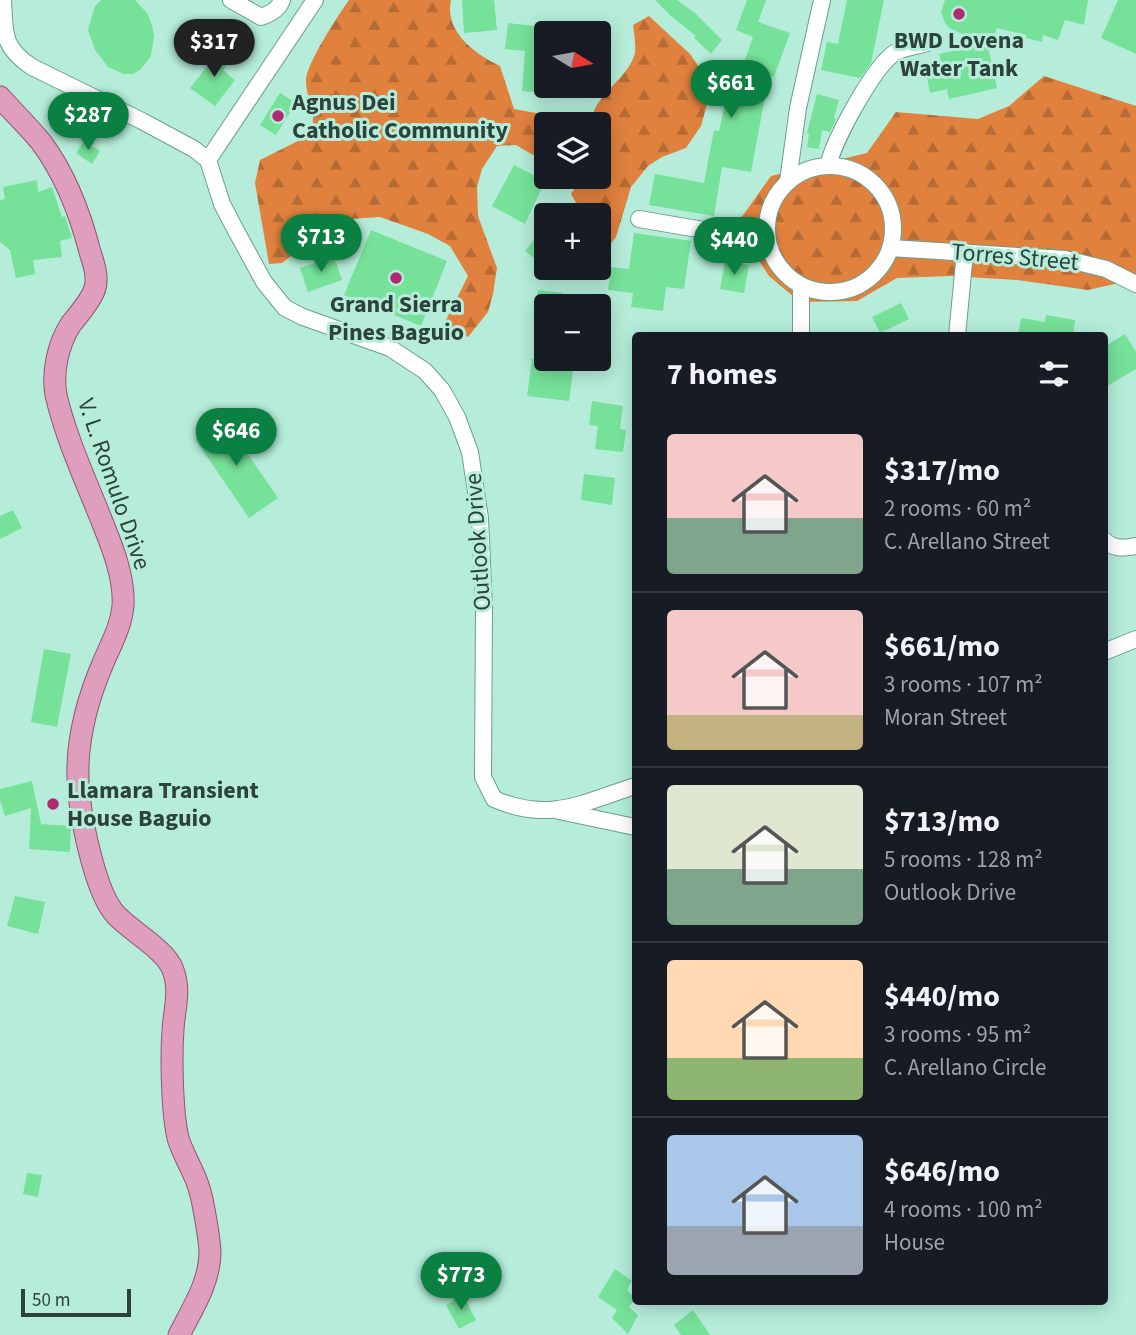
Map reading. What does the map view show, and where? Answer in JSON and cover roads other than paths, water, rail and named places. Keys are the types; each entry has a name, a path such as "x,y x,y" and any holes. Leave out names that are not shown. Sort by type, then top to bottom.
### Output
{"main road":[{"name":"V. L. Romulo Drive","path":"0,97 39,140 71,192 94,266 96,282 93,293 63,340 55,377 55,392 64,424 108,537 118,571 122,608 116,636 89,698 83,719 78,765 79,794 105,899 121,920 167,958 177,983 172,1048 178,1137 200,1189 210,1250 208,1275 179,1335"}],"street":[{"path":"4,0 5,36 16,56 32,67 175,138 208,160 315,0"},
{"path":"231,0 261,17 270,14 282,0"},
{"path":"788,181 798,108 822,0"},
{"path":"828,166 832,149 847,121 887,59 897,52 928,43"},
{"name":"Outlook Drive","path":"208,160 222,204 264,282 285,308 405,356 425,371 442,390 457,416 470,452 480,518 484,608 482,777 494,799 519,809 557,811 632,787"},
{"path":"828,166 852,169 872,182 887,201 893,224 890,248 877,272 854,288 828,293 801,286 785,275 774,259 767,241 767,219 774,199 788,181 814,168 828,166"},
{"path":"639,219 767,241"},
{"name":"Torres Street","path":"890,248 1065,259 1106,269 1136,285"},
{"path":"957,332 965,252"},
{"path":"801,286 802,332"},
{"path":"1108,543 1120,549 1136,546"},
{"path":"1108,650 1136,639"},
{"path":"557,811 632,826"}],"place":[{"name":"BWD Lovena Water Tank","path":"959,14"},
{"name":"Agnus Dei Catholic Community","path":"278,116"},
{"name":"Grand Sierra Pines Baguio","path":"396,278"},
{"name":"Llamara Transient House Baguio","path":"53,804"}]}
